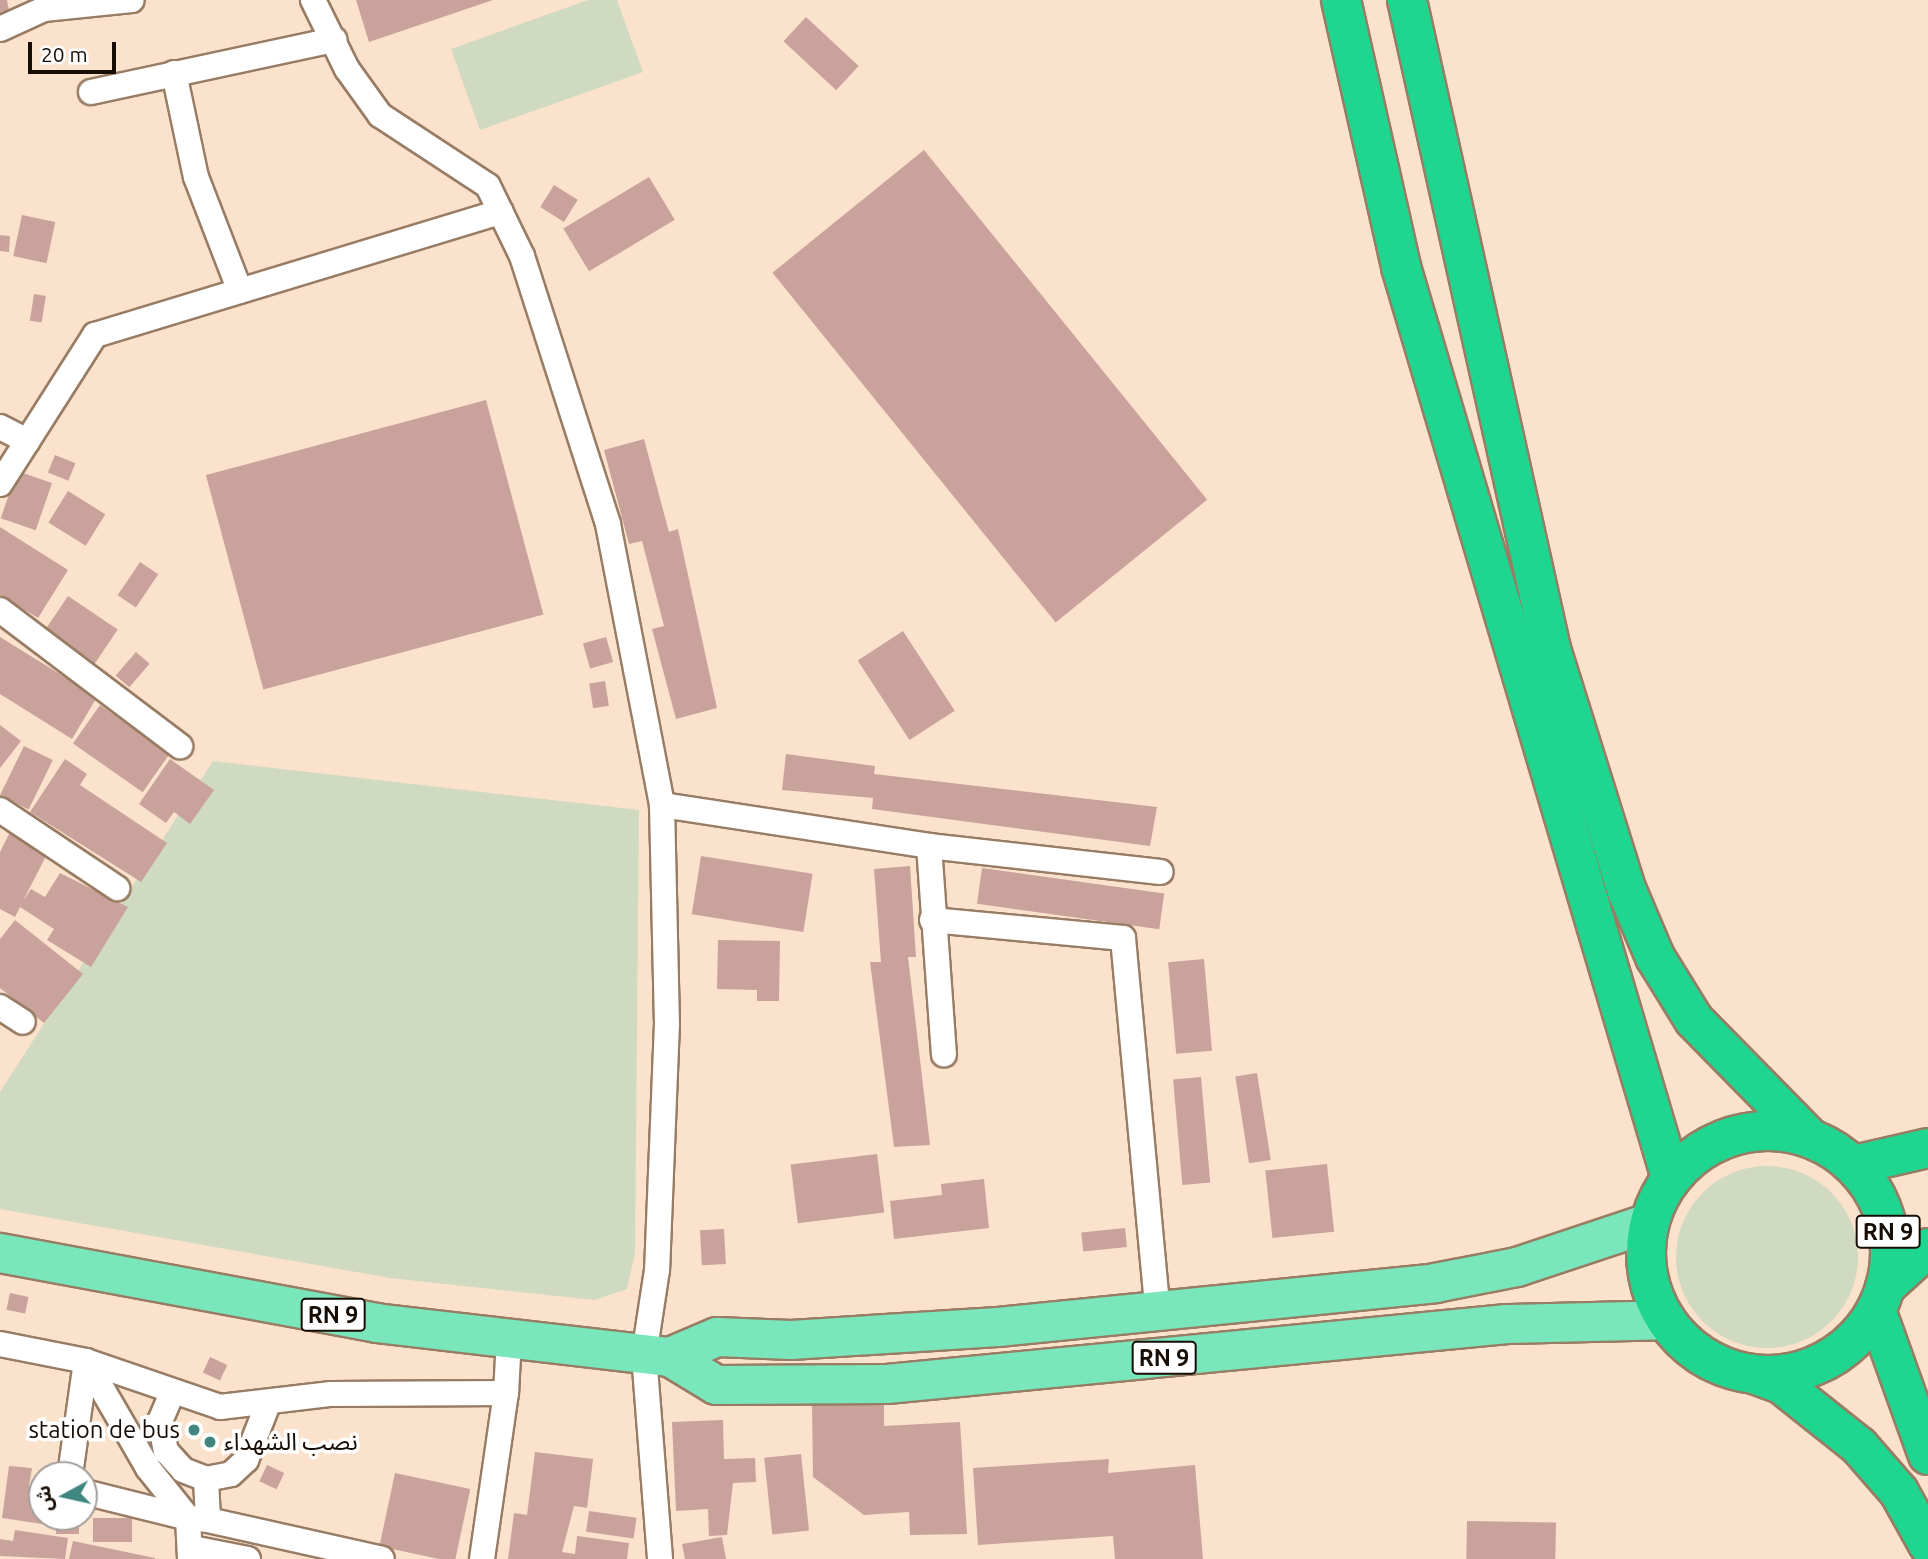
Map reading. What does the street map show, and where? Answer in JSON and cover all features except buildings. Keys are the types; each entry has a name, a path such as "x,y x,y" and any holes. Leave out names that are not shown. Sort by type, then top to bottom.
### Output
{"highway":[{"path":"1341,0 1401,267 1671,1178"},
{"path":"1406,0 1551,649 1627,891 1655,957 1694,1020 1809,1137"},
{"name":"RN 9","path":"1881,1298 1889,1235 1876,1197 1854,1165 1809,1137 1785,1131 1734,1135 1710,1144 1671,1178 1649,1223 1647,1273 1666,1320 1714,1363 1756,1375 1824,1362 1863,1331 1881,1298 1928,1248"},
{"path":"1854,1165 1928,1148"},
{"path":"1881,1298 1928,1455"},
{"path":"1756,1375 1781,1384 1859,1446 1899,1492 1928,1544"}],"main road":[{"name":"RN 9","path":"657,1356 717,1337 825,1338 1158,1312 1449,1280 1517,1267 1649,1223"},
{"name":"RN 9","path":"0,1253 376,1323 657,1356 716,1385 887,1384 1507,1324 1666,1320"}],"street":[{"path":"0,29 44,9 132,0"},
{"path":"313,0 380,115 488,186 522,256 608,524 662,805 667,1023 657,1270 660,1559"},
{"path":"91,92 334,40"},
{"path":"174,73 196,177 240,291"},
{"path":"0,484 96,335 501,212"},
{"path":"0,427 28,441"},
{"path":"0,610 180,746"},
{"path":"662,805 929,846 1161,872"},
{"path":"0,810 117,888"},
{"path":"929,846 932,920 944,1055"},
{"path":"932,920 1123,938 1158,1312"},
{"path":"0,1007 23,1022"},
{"path":"482,1559 506,1393 509,1339"},
{"path":"0,1343 86,1361 172,1393 220,1407 268,1404 331,1394 506,1393"},
{"path":"72,1461 86,1361"},
{"path":"86,1361 148,1468 198,1519"},
{"path":"172,1393 160,1421 166,1451 183,1470 206,1479 231,1474 246,1460 268,1404"},
{"path":"206,1479 191,1553 248,1559"},
{"path":"98,1495 382,1559"}],"green space":[{"path":"588,0 617,0 643,72 480,130 451,49"},
{"path":"213,761 639,810 635,1253 627,1289 595,1300 390,1278 0,1209 0,1092"},
{"path":"1767,1166 1785,1167 1802,1173 1832,1192 1851,1222 1857,1239 1857,1275 1851,1292 1832,1322 1802,1341 1785,1347 1767,1348 1749,1347 1732,1341 1702,1322 1683,1292 1677,1275 1676,1257 1677,1239 1683,1222 1702,1192 1732,1173 1749,1167"}],"place":[{"name":"station de bus","path":"194,1430"},
{"name":"نصب الشهداء","path":"210,1442"}]}
